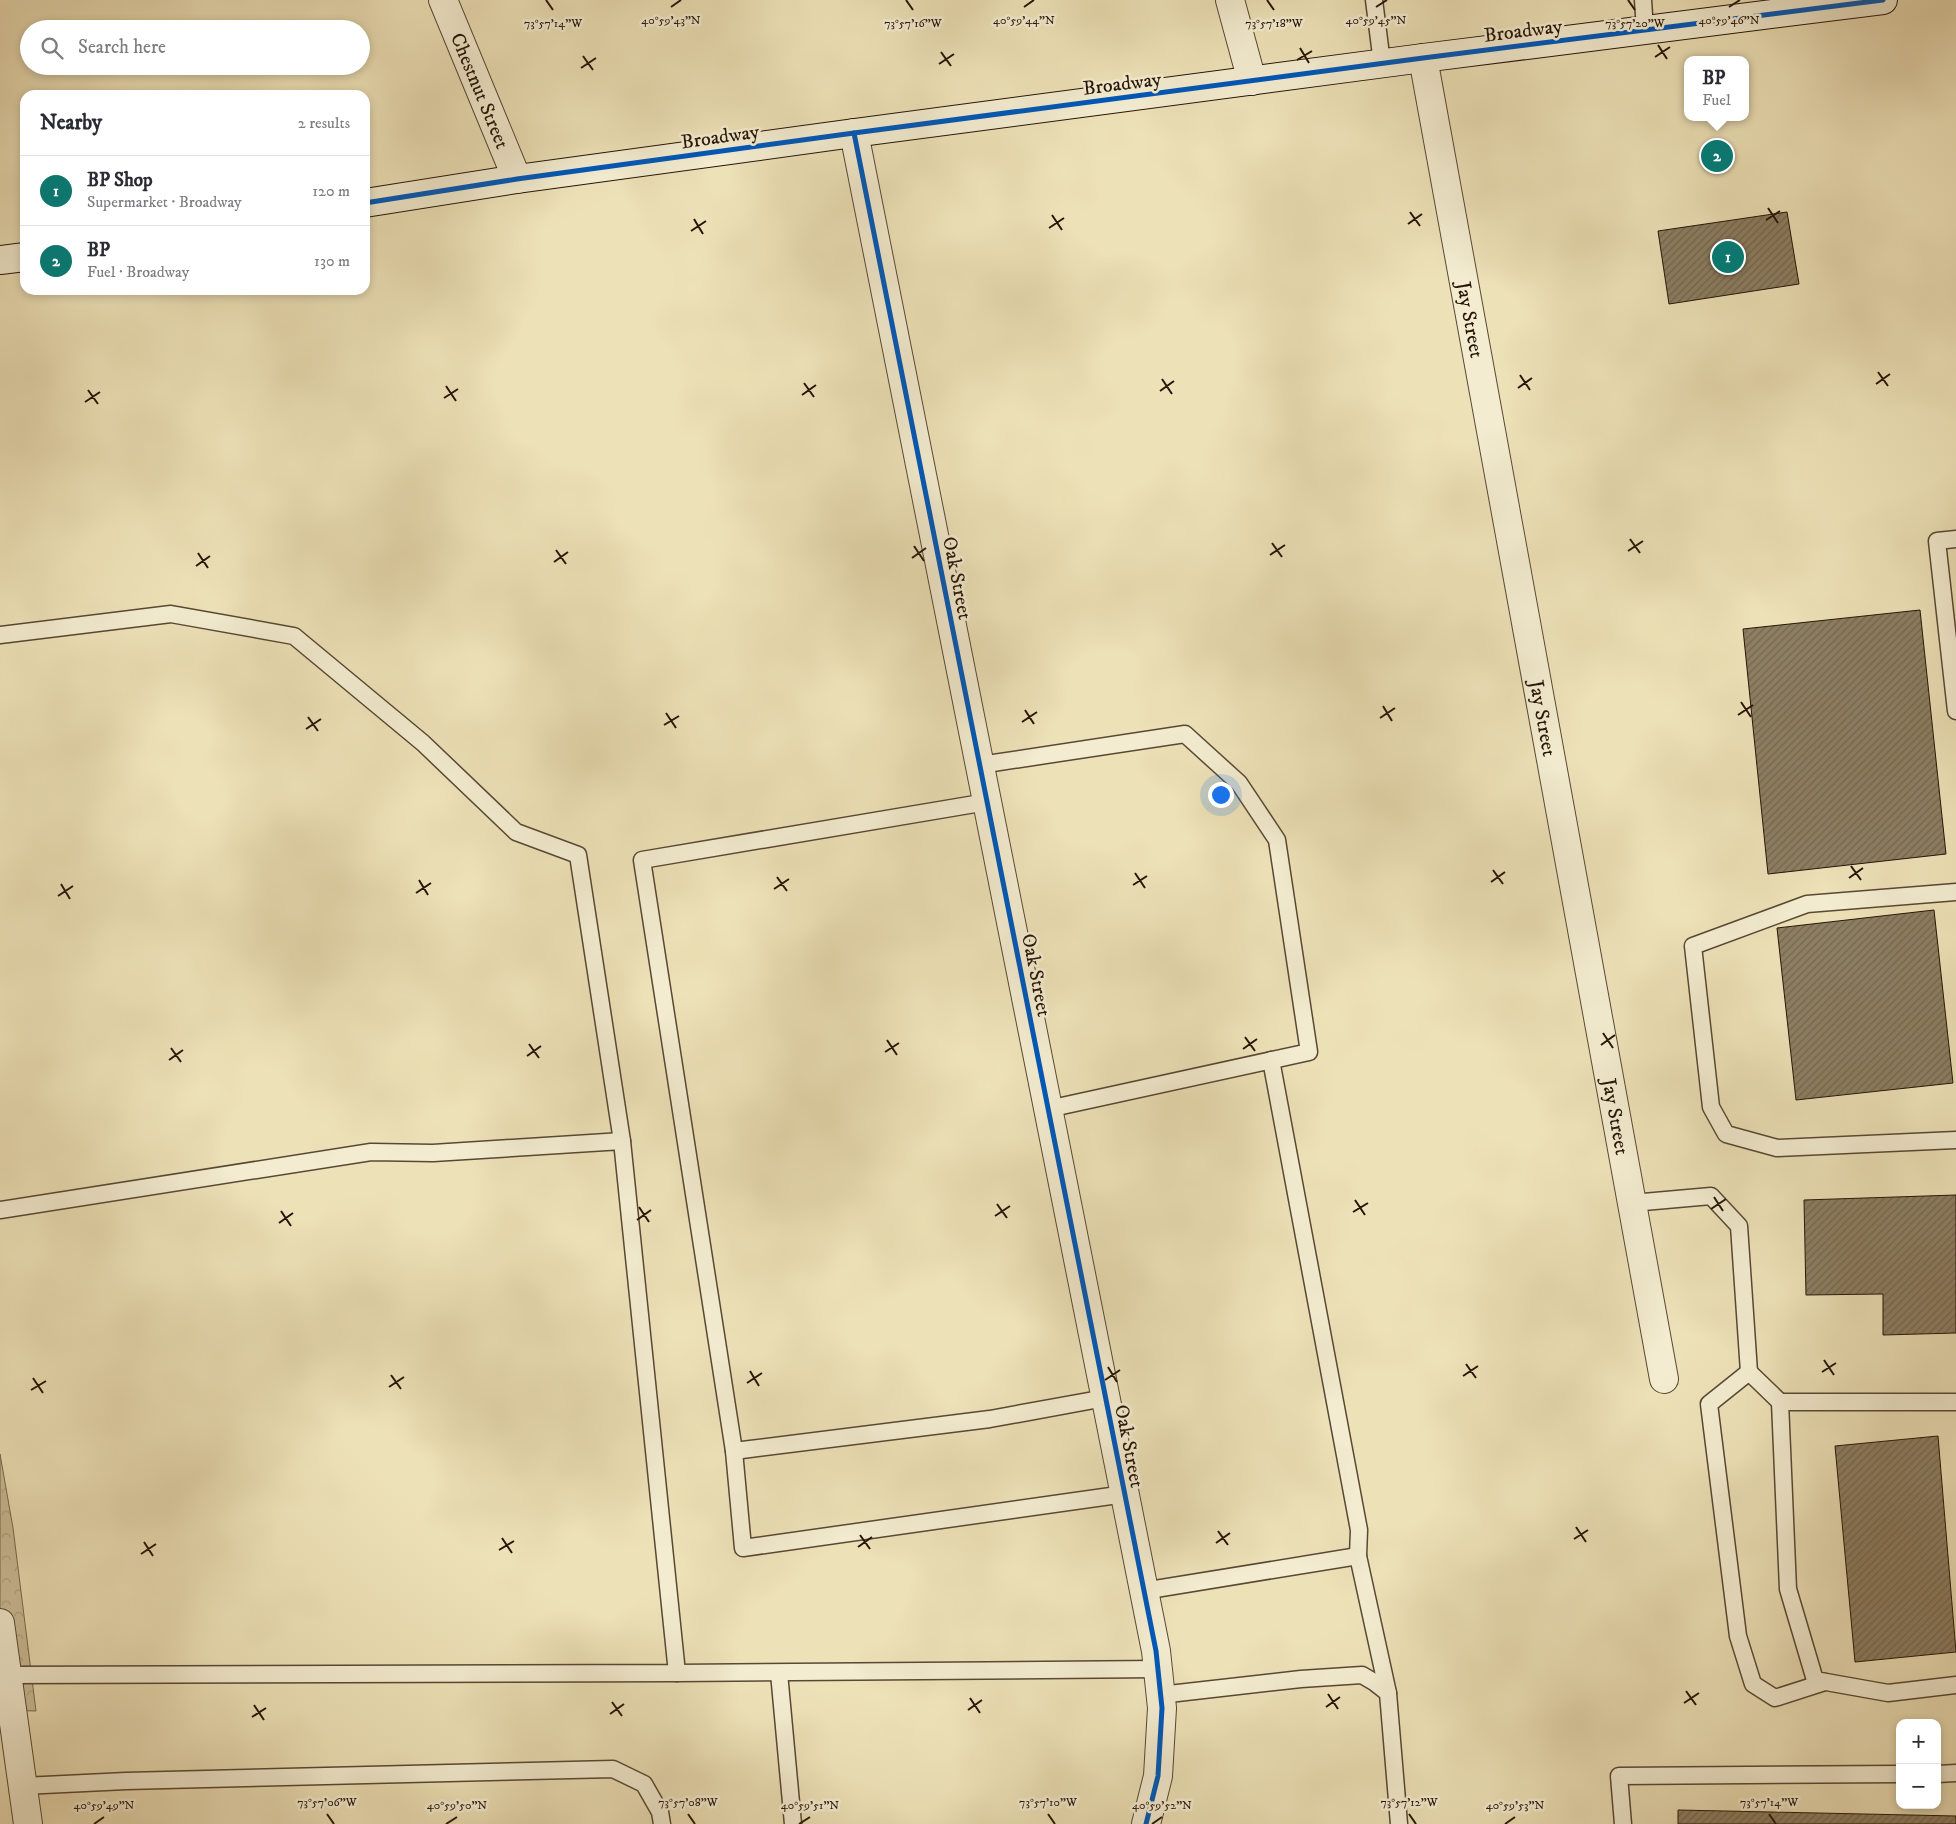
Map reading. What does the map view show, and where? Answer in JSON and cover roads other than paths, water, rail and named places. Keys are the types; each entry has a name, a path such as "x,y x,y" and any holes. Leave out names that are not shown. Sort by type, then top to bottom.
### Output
{"street":[{"name":"Chestnut Street","path":"443,0 517,180"},
{"path":"1230,0 1252,81"},
{"name":"Broadway","path":"370,202 854,133 1883,0"},
{"name":"Jay Street","path":"1423,58 1664,1380"},
{"name":"Oak Street","path":"854,133 1125,1494 1159,1682 1162,1708 1158,1776 1146,1824"},
{"path":"0,260 20,257"},
{"path":"0,1623 8,1675 8,1737 23,1786 28,1824"}],"lane":[{"path":"1374,0 1382,64"},
{"path":"1643,0 1646,30"},
{"path":"1956,539 1937,541 1956,711"},
{"path":"0,635 171,614 294,636 423,743 516,832 578,855 622,1141 677,1673"},
{"path":"980,765 1185,734 1238,783 1277,840 1309,1052 1048,1109"},
{"path":"987,802 642,860 734,1451 743,1548 1125,1494"},
{"path":"1956,892 1806,904 1693,946 1711,1107 1726,1134 1777,1148 1956,1140"},
{"path":"1271,1060 1359,1530 1358,1556 1388,1693 1399,1824"},
{"path":"0,1210 371,1152 433,1153 622,1141"},
{"path":"1632,1202 1710,1196 1738,1226 1749,1372 1780,1402 1788,1589 1815,1680 1888,1692 1956,1685"},
{"path":"1749,1372 1709,1404 1738,1636 1753,1684 1775,1698 1825,1682"},
{"path":"734,1451 990,1418 1105,1398"},
{"path":"1780,1402 1956,1402"},
{"path":"1143,1591 1358,1556"},
{"path":"8,1675 779,1673 1159,1682 1301,1679 1362,1675 1388,1693"},
{"path":"779,1673 793,1824"},
{"path":"23,1786 126,1781 613,1769 644,1784 660,1812 662,1824"},
{"path":"1941,1774 1956,1773"},
{"path":"1623,1824 1618,1776 1896,1774"}],"place":[{"name":"BP","path":"1717,156"},
{"name":"BP Shop","path":"1728,257"}]}
